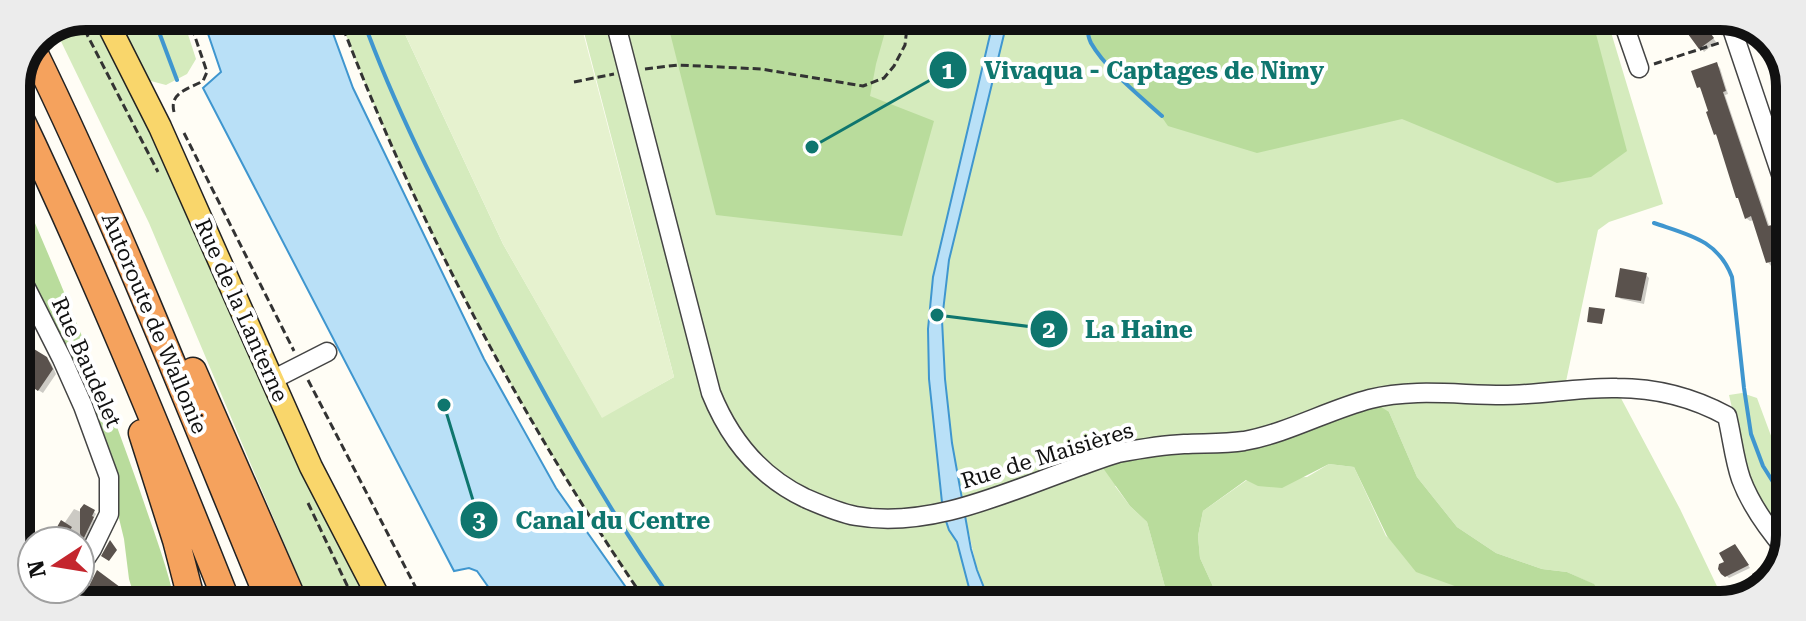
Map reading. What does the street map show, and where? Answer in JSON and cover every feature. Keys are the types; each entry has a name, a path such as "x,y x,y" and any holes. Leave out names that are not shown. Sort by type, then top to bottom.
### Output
{"highway":[{"name":"Autoroute de Wallonie","path":"37,59 121,241 265,591"},
{"name":"Autoroute de Wallonie","path":"30,139 85,259 223,591"},
{"path":"121,241 197,378 289,591"},
{"path":"85,259 158,482 189,591"}],"main road":[{"name":"Rue de la Lanterne","path":"111,30 166,141 311,467 375,591"}],"street":[{"name":"Rue de Maisières","path":"617,30 711,393 732,436 750,458 795,493 856,516 919,518 971,504 1115,454 1180,444 1246,440 1370,400 1403,393 1505,395 1615,387 1683,397 1727,416 1741,478 1755,507 1776,538"},
{"path":"1626,30 1639,68"},
{"path":"1732,31 1776,160"},
{"name":"Rue Baudelet","path":"30,296 83,406 109,477 109,514 96,541"},
{"path":"272,380 327,352"}],"path":[{"path":"193,30 207,72 203,81 175,96 173,110 418,591"},
{"path":"344,30 369,96 432,231 504,373 561,472 639,591"},
{"path":"574,82 678,65 761,69 863,86 884,78 894,66 905,45 907,30"},
{"path":"1639,68 1734,38"}],"green space":[{"path":"100,30 187,207 313,491 364,591 304,591 149,223 59,37 65,34"},
{"path":"120,30 187,30 196,59 187,74 166,85 147,80"},
{"path":"344,30 403,30 503,244 602,417 674,377 583,30 1610,30 1663,204 1609,222 1598,230 1564,391 1615,387 1719,591 1598,591 1593,584 1567,572 1542,569 1496,553 1457,527 1417,477 1389,412 1115,486 1147,522 1165,591 985,591 969,533 949,530 957,542 970,591 639,591 557,464 475,319 402,170"},
{"path":"403,30 582,30 674,377 602,418 503,244"},
{"path":"669,30 886,30 870,96 934,121 902,236 716,215"},
{"path":"1089,30 1595,30 1627,151 1591,177 1557,183 1402,119 1257,153 1168,126 1105,62"},
{"path":"30,212 110,408 172,591 133,591 109,477 30,299"},
{"path":"1742,393 1757,398 1776,449 1776,536 1755,507 1729,395"},
{"path":"1370,400 1389,412 1417,477 1457,527 1496,553 1542,569 1567,572 1594,584 1598,591 1467,591 1416,572 1387,536 1354,467 1329,464 1282,488 1258,486 1246,480 1203,511 1198,536 1200,558 1215,591 1165,591 1147,522 1130,506 1098,461 1222,443"},
{"path":"1329,464 1354,467 1386,536 1467,591 1215,591 1200,558 1198,536 1203,511 1247,480 1307,477"}],"water":[{"path":"207,30 332,30 353,88 484,359 556,488 629,591 491,591 477,571 469,568 454,571 203,88 221,72"},
{"path":"991,30 1005,30 949,260 942,320 952,443 971,549 985,591 970,591 957,542 943,512 929,379 928,329 933,277"}],"building":[{"path":"1685,30 1708,30 1714,38 1699,49"},
{"path":"1717,62 1726,91 1723,92 1768,226 1772,225 1776,239 1776,260 1766,263 1751,216 1745,219 1700,87 1697,88 1691,71"},
{"path":"1620,268 1647,273 1641,301 1615,297"},
{"path":"1589,307 1605,309 1602,324 1587,322"},
{"path":"30,347 47,357 53,369 38,391 30,386"},
{"path":"84,504 95,510 90,525 80,525 80,509"},
{"path":"110,540 117,550 109,561 101,556"},
{"path":"1735,544 1749,565 1725,577 1718,569 1719,564 1724,562 1719,553"},
{"path":"1767,564 1755,579 1752,574"},
{"path":"97,570 125,591 96,591"}],"waterway":[{"path":"158,30 177,80"},
{"path":"367,30 392,93 464,242 562,425 666,591"},
{"path":"1088,30 1097,53 1162,116"},
{"path":"1654,223 1710,247 1719,255 1732,277 1751,434 1763,466 1776,487"}],"place":[{"name":"Vivaqua - Captages de Nimy","path":"812,147"},
{"name":"La Haine","path":"937,315"},
{"name":"Canal du Centre","path":"444,405"}]}
